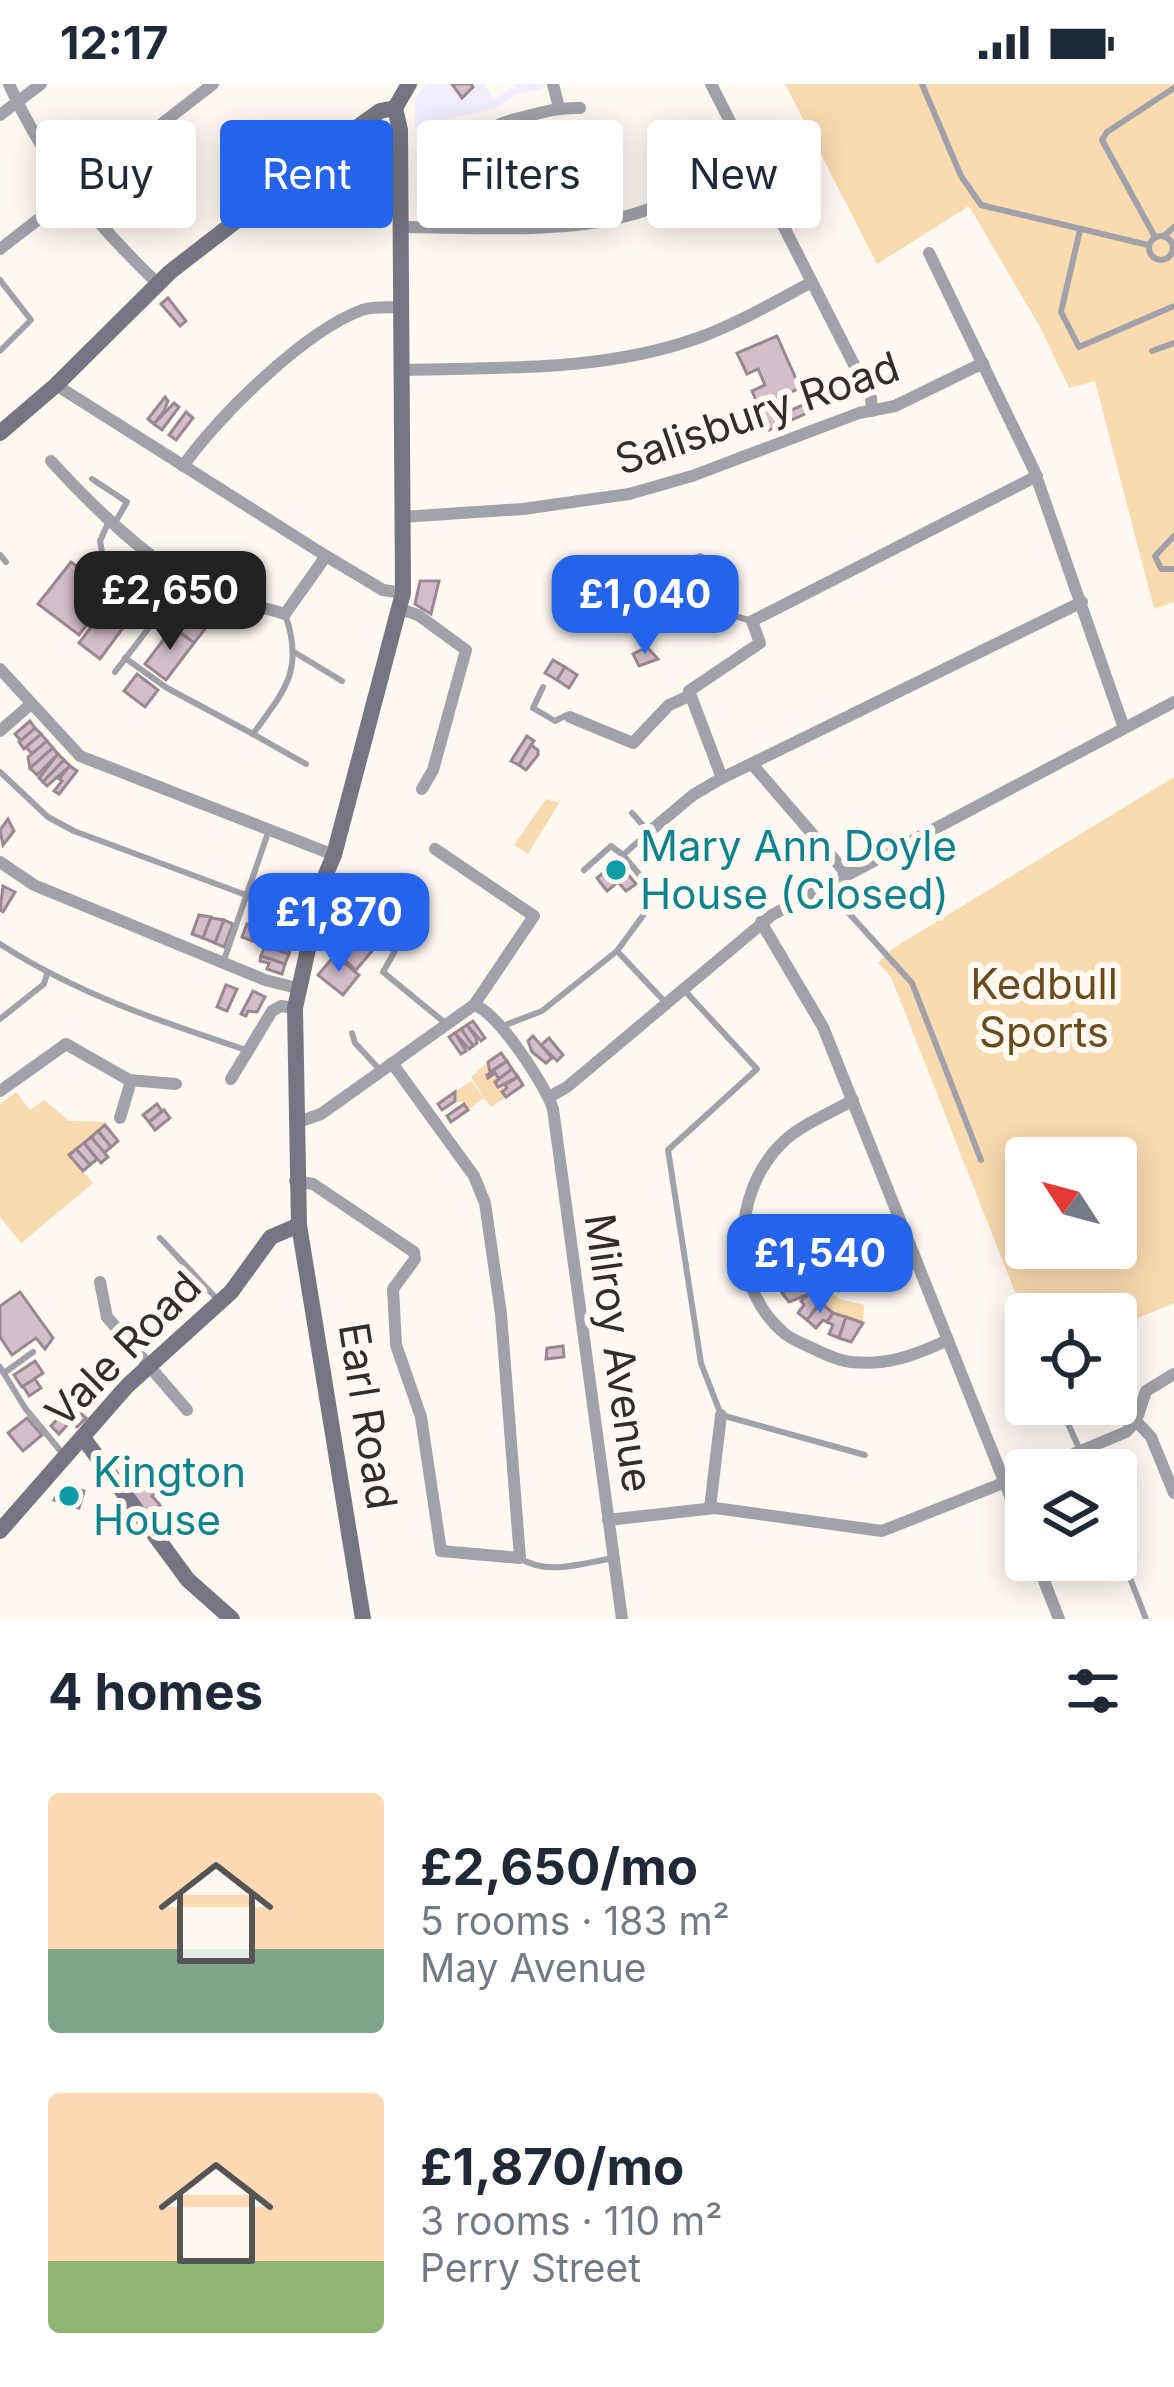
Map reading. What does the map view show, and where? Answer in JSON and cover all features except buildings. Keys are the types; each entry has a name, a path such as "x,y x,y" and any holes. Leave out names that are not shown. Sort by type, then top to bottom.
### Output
{"street":[{"path":"9,84 36,133"},
{"path":"0,116 40,84"},
{"path":"167,120 214,84"},
{"path":"0,433 56,385 157,283 359,126 380,111 395,108 409,84"},
{"path":"553,84 559,108"},
{"path":"711,84 729,120"},
{"name":"Earl Road","path":"363,1619 299,1225 295,1008 323,881 334,855 401,601 400,130 395,108"},
{"path":"513,120 559,108 580,108"},
{"path":"0,249 36,221"},
{"path":"400,227 417,227"},
{"path":"102,228 157,283"},
{"path":"785,228 871,398 872,411"},
{"path":"929,253 1037,476 1124,728"},
{"path":"400,370 557,364 656,350 705,335 812,282"},
{"path":"183,466 221,418 329,328 366,309 400,307"},
{"name":"Salisbury Road","path":"403,517 524,509 629,494 895,406 983,363"},
{"path":"56,385 401,601 464,646 433,770 422,789"},
{"path":"51,460 112,522 187,579 222,595 285,614 326,556"},
{"path":"722,778 689,696 692,688 760,643 752,621 1037,476"},
{"path":"649,832 722,778 1082,602"},
{"path":"0,669 80,756 334,855"},
{"path":"570,717 633,743 667,707 689,696"},
{"path":"474,1005 485,1008 549,1097 567,1087 761,922 1173,702"},
{"path":"0,731 31,704"},
{"path":"752,764 846,873"},
{"path":"295,1119 321,1114 474,1005 534,916 435,849"},
{"path":"0,862 34,885 223,963 297,988"},
{"path":"608,1520 710,1508 882,1531 1004,1482 814,1006 761,922"},
{"path":"231,1079 272,1011 281,1006 295,1008"},
{"path":"0,1090 66,1044 131,1081 176,1084"},
{"path":"295,1180 310,1182 412,1249 414,1260 394,1287 396,1345 421,1417 441,1551 520,1558 501,1314 485,1202 474,1176 386,1067"},
{"path":"120,1118 131,1081"},
{"name":"Milroy Avenue","path":"549,1097 622,1619"},
{"path":"853,1100 783,1141 756,1178 744,1220 743,1260 758,1304 785,1334 844,1362 909,1358 948,1340"},
{"name":"Vale Road","path":"0,1532 40,1481 84,1439 147,1366 220,1303 274,1234 299,1225"},
{"path":"100,1282 107,1317 188,1410"},
{"path":"1137,1418 1146,1391 1174,1374"},
{"path":"710,1508 721,1415"},
{"path":"1137,1422 1151,1437 1174,1492"},
{"path":"1086,1449 1132,1425"},
{"path":"84,1439 188,1580 232,1619"},
{"path":"1044,1581 1059,1619"}],"lane":[{"path":"922,84 961,176 981,205 1148,245 1174,227"},
{"path":"1174,88 1102,140 1159,237 1172,244 1174,271"},
{"path":"1080,230 1061,312 1079,347 1174,306"},
{"path":"1148,245 1153,259 1171,257"},
{"path":"0,280 31,320 0,351"},
{"path":"1152,352 1174,343"},
{"path":"92,479 127,502 100,541 106,575"},
{"path":"1174,536 1155,556 1161,569 1174,569"},
{"path":"575,606 600,585 626,574 700,556 706,559 735,616 752,621"},
{"path":"115,672 187,579"},
{"path":"254,734 290,680 294,652 285,614"},
{"path":"294,652 342,680"},
{"path":"125,658 167,688 306,764"},
{"path":"544,687 533,708 554,721 570,717"},
{"path":"0,772 48,817 74,831 246,895"},
{"path":"408,781 422,789"},
{"path":"622,855 649,832 632,813"},
{"path":"223,963 269,830"},
{"path":"584,870 612,845 643,879"},
{"path":"824,885 912,983 981,1160"},
{"path":"500,1028 542,1011 617,950 650,906"},
{"path":"0,944 46,974 168,1024 250,1051"},
{"path":"617,950 665,1003"},
{"path":"394,951 383,972 447,1024"},
{"path":"0,1019 44,984 46,974"},
{"path":"681,988 757,1069 668,1150 701,1363 721,1415 865,1455"},
{"path":"352,1033 356,1043 386,1067"},
{"path":"160,1238 220,1303"},
{"path":"33,1352 2,1370 25,1408 66,1457"},
{"path":"520,1558 531,1564 567,1567 613,1558"},
{"path":"1131,1581 1146,1619"}],"shaded area":[{"path":"427,84 484,84 494,100 517,84 543,84 544,88 515,95 496,108 445,120 417,120 415,127 415,97"}],"green space":[{"path":"785,84 1174,84 1174,602 1154,609 1095,381 1069,388 1040,327 969,206 877,264 821,154 821,120 803,120"},
{"name":"Kedbull Sports","path":"1174,777 1174,1303 1137,1318 1137,1293 1015,1293 1006,1269 1137,1269 1137,1137 1005,1137 1005,1267 891,977 878,963 895,947"},
{"path":"546,799 559,803 528,854 514,845"},
{"path":"488,1062 488,1077 495,1073 498,1086 504,1083 506,1097 491,1107 471,1077"},
{"path":"471,1081 484,1098 468,1110 461,1101 457,1103 455,1092"},
{"path":"16,1092 30,1110 44,1100 69,1121 107,1122 69,1155 93,1183 21,1243 0,1217 0,1104"},
{"path":"821,1284 839,1299 864,1305 863,1323 836,1315 820,1302 822,1298 809,1294"}],"place":[{"name":"Mary Ann Doyle House (Closed)","path":"616,870"},
{"name":"Kington House","path":"69,1496"}]}
